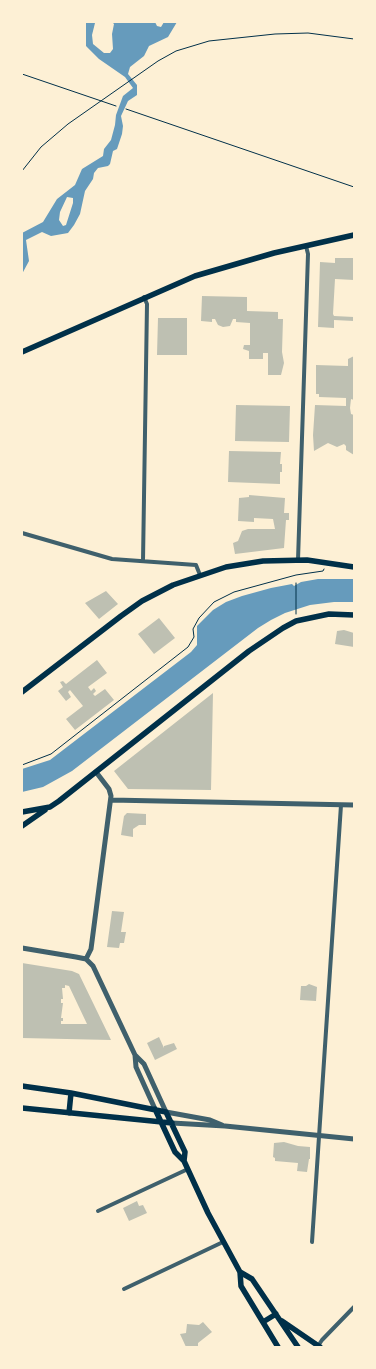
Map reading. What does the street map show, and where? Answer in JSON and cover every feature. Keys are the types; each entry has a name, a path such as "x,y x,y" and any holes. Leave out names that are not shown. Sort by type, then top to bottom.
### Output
{"main road":[{"path":"22,352 144,298 221,268 274,253 354,235"},
{"path":"22,692 94,635 142,601 173,585 226,567 252,562 298,560 326,562 354,567"},
{"path":"22,826 96,772 254,647 283,628 296,621 315,616 329,614 354,615"},
{"path":"22,812 50,807"},
{"path":"22,1086 71,1093 166,1112 185,1152 184,1161"},
{"path":"69,1113 71,1093"},
{"path":"22,1108 172,1123"},
{"path":"155,1109 175,1152 184,1161 223,1242 240,1272 241,1286 278,1347"},
{"path":"240,1272 252,1279 298,1347"},
{"path":"263,1322 278,1317"},
{"path":"278,1317 319,1347"}],"street":[{"path":"298,560 308,254 306,246"},
{"path":"143,561 147,304 144,298"},
{"path":"22,533 102,557 196,565 200,575"},
{"path":"86,959 91,949 111,800 109,789 96,772"},
{"path":"111,800 354,805"},
{"path":"312,1242 341,805"},
{"path":"23,948 86,959 96,970 135,1055 136,1067 155,1109"},
{"path":"135,1055 144,1064 166,1112 210,1120 225,1126"},
{"path":"172,1123 225,1126 354,1139"},
{"path":"98,1210 188,1169"},
{"path":"124,1289 223,1242"},
{"path":"319,1347 322,1340 354,1307"}],"path":[{"path":"22,171 50,140 68,124 176,51 209,41 289,33 319,34 354,39"},
{"path":"22,74 116,106"},
{"path":"126,110 354,187"},
{"path":"22,765 51,754 188,647 194,637 193,629 199,618 214,602 234,592 296,575 323,571 325,568"},
{"path":"296,582 296,614"}],"water":[{"path":"86,22 99,22 95,23 92,35 93,44 104,53 110,53 113,49 112,34 114,24 112,22 155,22 157,26 161,27 164,22 177,22 168,37 149,46 144,56 130,67 128,74 137,85 137,95 128,101 121,116 123,126 122,134 117,149 113,151 110,164 108,166 98,168 94,173 93,179 85,191 80,214 74,225 68,233 51,236 42,232 26,240 29,261 22,274 22,233 43,222 57,199 75,185 82,169 103,156 104,149 111,140 116,115 123,96 133,88 125,77 99,59 86,46","holes":["67,197 73,198 73,203 66,225 63,226 59,220 60,212"]},
{"path":"318,579 354,579 354,602 334,602 310,605 285,613 271,620 258,628 72,771 43,787 22,792 22,769 50,760 191,652 197,645 197,626 213,610 226,602 242,596 271,588 292,584 294,586 301,582"}],"building":[{"path":"335,258 354,258 354,280 335,279 333,314 334,316 354,317 354,321 334,320 334,328 318,327 320,262 335,263"},
{"path":"202,296 247,297 247,311 278,312 278,319 283,319 282,352 284,363 281,375 268,375 268,353 263,353 263,359 249,359 249,351 243,349 244,345 250,345 250,323 236,322 236,319 233,319 230,326 223,327 218,325 215,319 212,319 212,322 201,321"},
{"path":"158,318 187,318 187,355 157,355"},
{"path":"354,356 354,400 351,399 350,408 351,414 354,415 354,455 346,450 346,446 344,444 337,447 328,443 314,451 313,435 315,405 346,406 346,398 319,397 319,394 316,394 316,365 348,366 348,359"},
{"path":"236,405 290,406 289,442 235,441"},
{"path":"229,451 281,452 280,464 282,464 282,472 280,472 280,484 228,482"},
{"path":"249,495 285,498 284,513 289,513 289,520 286,520 284,548 235,554 233,543 238,541 242,531 248,529 275,529 273,519 254,518 254,522 238,521 239,498 249,497"},
{"path":"106,591 118,604 99,619 85,603"},
{"path":"159,618 175,638 154,654 138,634"},
{"path":"344,630 354,633 354,647 335,644 337,631"},
{"path":"97,660 107,673 88,687 91,691 94,688 96,691 93,694 95,696 105,689 114,700 75,730 66,719 83,706 70,690 68,692 71,697 66,701 58,691 63,687 60,682 63,681 66,684"},
{"path":"213,693 211,790 128,789 114,771"},
{"path":"127,813 146,814 146,825 139,825 133,829 133,837 121,835 124,816"},
{"path":"112,911 124,912 121,932 126,932 124,943 120,943 119,948 107,947"},
{"path":"22,963 72,971 79,974 111,1040 22,1038","holes":["65,985 69,986 87,1024 61,1024 61,1021 63,1021 63,1018 61,1018 63,1003 61,1003 61,999 63,999 62,988 65,988"]},
{"path":"309,984 317,987 316,1001 300,1000 301,986 306,986"},
{"path":"159,1037 164,1048 164,1046 174,1043 177,1049 155,1060 147,1043"},
{"path":"284,1142 298,1146 310,1147 310,1159 307,1172 297,1171 298,1163 275,1161 275,1158 273,1157 274,1143"},
{"path":"137,1201 139,1206 143,1205 147,1213 129,1221 123,1208"},
{"path":"203,1322 212,1332 198,1343 198,1347 186,1347 180,1334 186,1333 187,1324 199,1325"}]}
